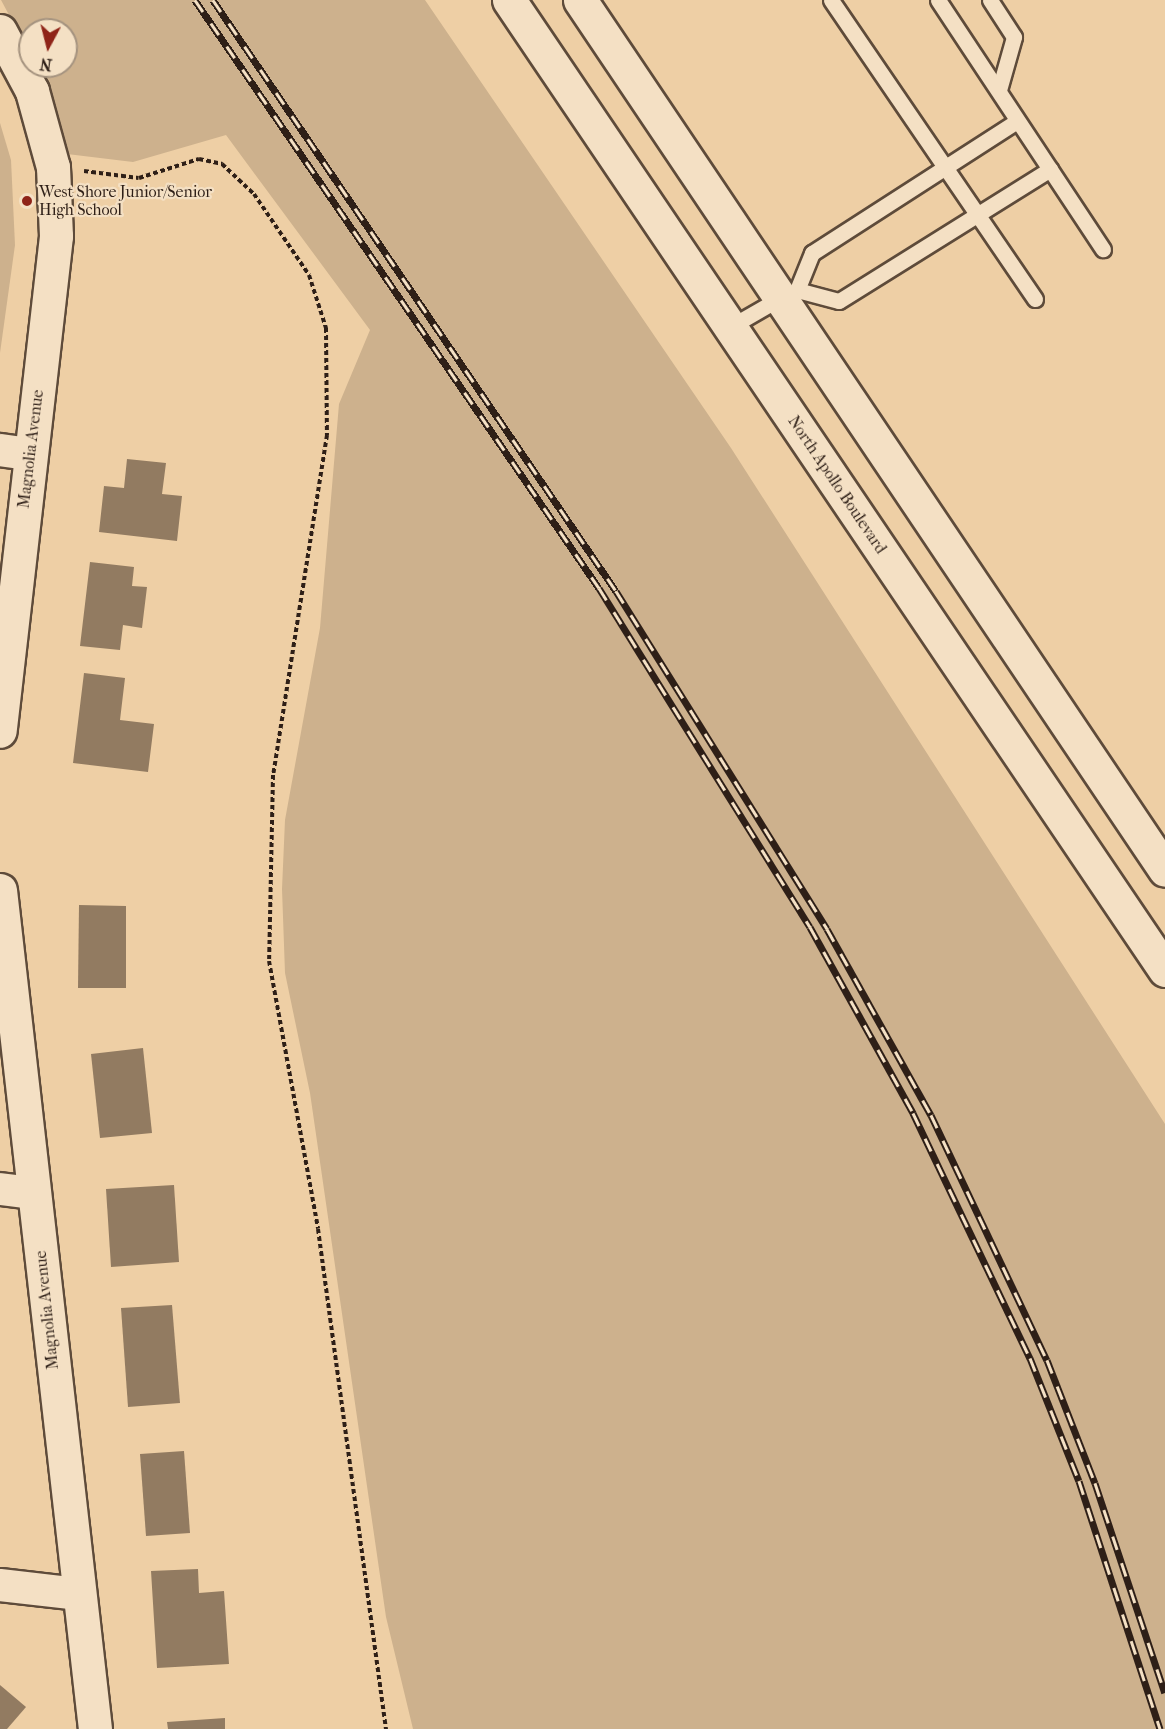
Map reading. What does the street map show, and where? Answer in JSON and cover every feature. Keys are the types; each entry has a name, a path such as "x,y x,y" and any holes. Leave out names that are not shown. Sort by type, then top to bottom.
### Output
{"street":[{"name":"North Apollo Boulevard","path":"509,0 1165,970"},
{"path":"580,0 789,294 1165,870"},
{"name":"Magnolia Avenue","path":"0,31 32,91 53,167 56,236 15,452 0,731"},
{"name":"Magnolia Avenue","path":"0,890 95,1729"},
{"path":"0,1189 34,1193"},
{"path":"0,1585 79,1594"}],"lane":[{"path":"831,0 1035,299"},
{"path":"938,0 1103,249"},
{"path":"990,0 1014,37 999,90"},
{"path":"730,327 789,294 812,253 1017,121"},
{"path":"789,294 839,301 978,218 1050,169"}],"path":[{"path":"53,167 139,178 200,159 222,164 254,194 309,275 326,328 327,435 273,775 269,961 318,1229 386,1729"}],"shaded area":[{"path":"1,0 425,0 731,448 1165,1124 1165,1729 413,1729 386,1617 310,1093 285,973 282,889 285,820 320,628 339,404 370,330 226,135 133,162 67,154 40,78 78,78 78,18 18,18 18,32"},
{"path":"0,123 11,160 15,245 0,353"}],"building":[{"path":"127,459 166,463 162,494 182,496 177,541 99,532 104,486 124,488"},
{"path":"90,562 134,567 132,586 147,587 142,628 123,625 120,650 80,646"},
{"path":"84,673 125,678 120,720 154,724 148,772 73,763"},
{"path":"79,905 126,906 126,988 78,988"},
{"path":"143,1048 152,1133 100,1138 91,1054"},
{"path":"174,1185 179,1262 111,1267 106,1189"},
{"path":"172,1305 180,1403 128,1407 121,1308"},
{"path":"184,1451 190,1533 146,1536 140,1454"},
{"path":"198,1569 199,1593 224,1591 229,1664 157,1668 151,1571"},
{"path":"0,1685 26,1707 7,1729 0,1729"},
{"path":"225,1718 225,1729 168,1729 167,1722"}],"railway":[{"path":"195,0 599,588 810,927 913,1113 1030,1358 1079,1481 1160,1729"},
{"path":"213,0 616,591 827,929 931,1115 1047,1360 1095,1483 1165,1693"}],"place":[{"name":"West Shore Junior/Senior High School","path":"27,201"}]}
